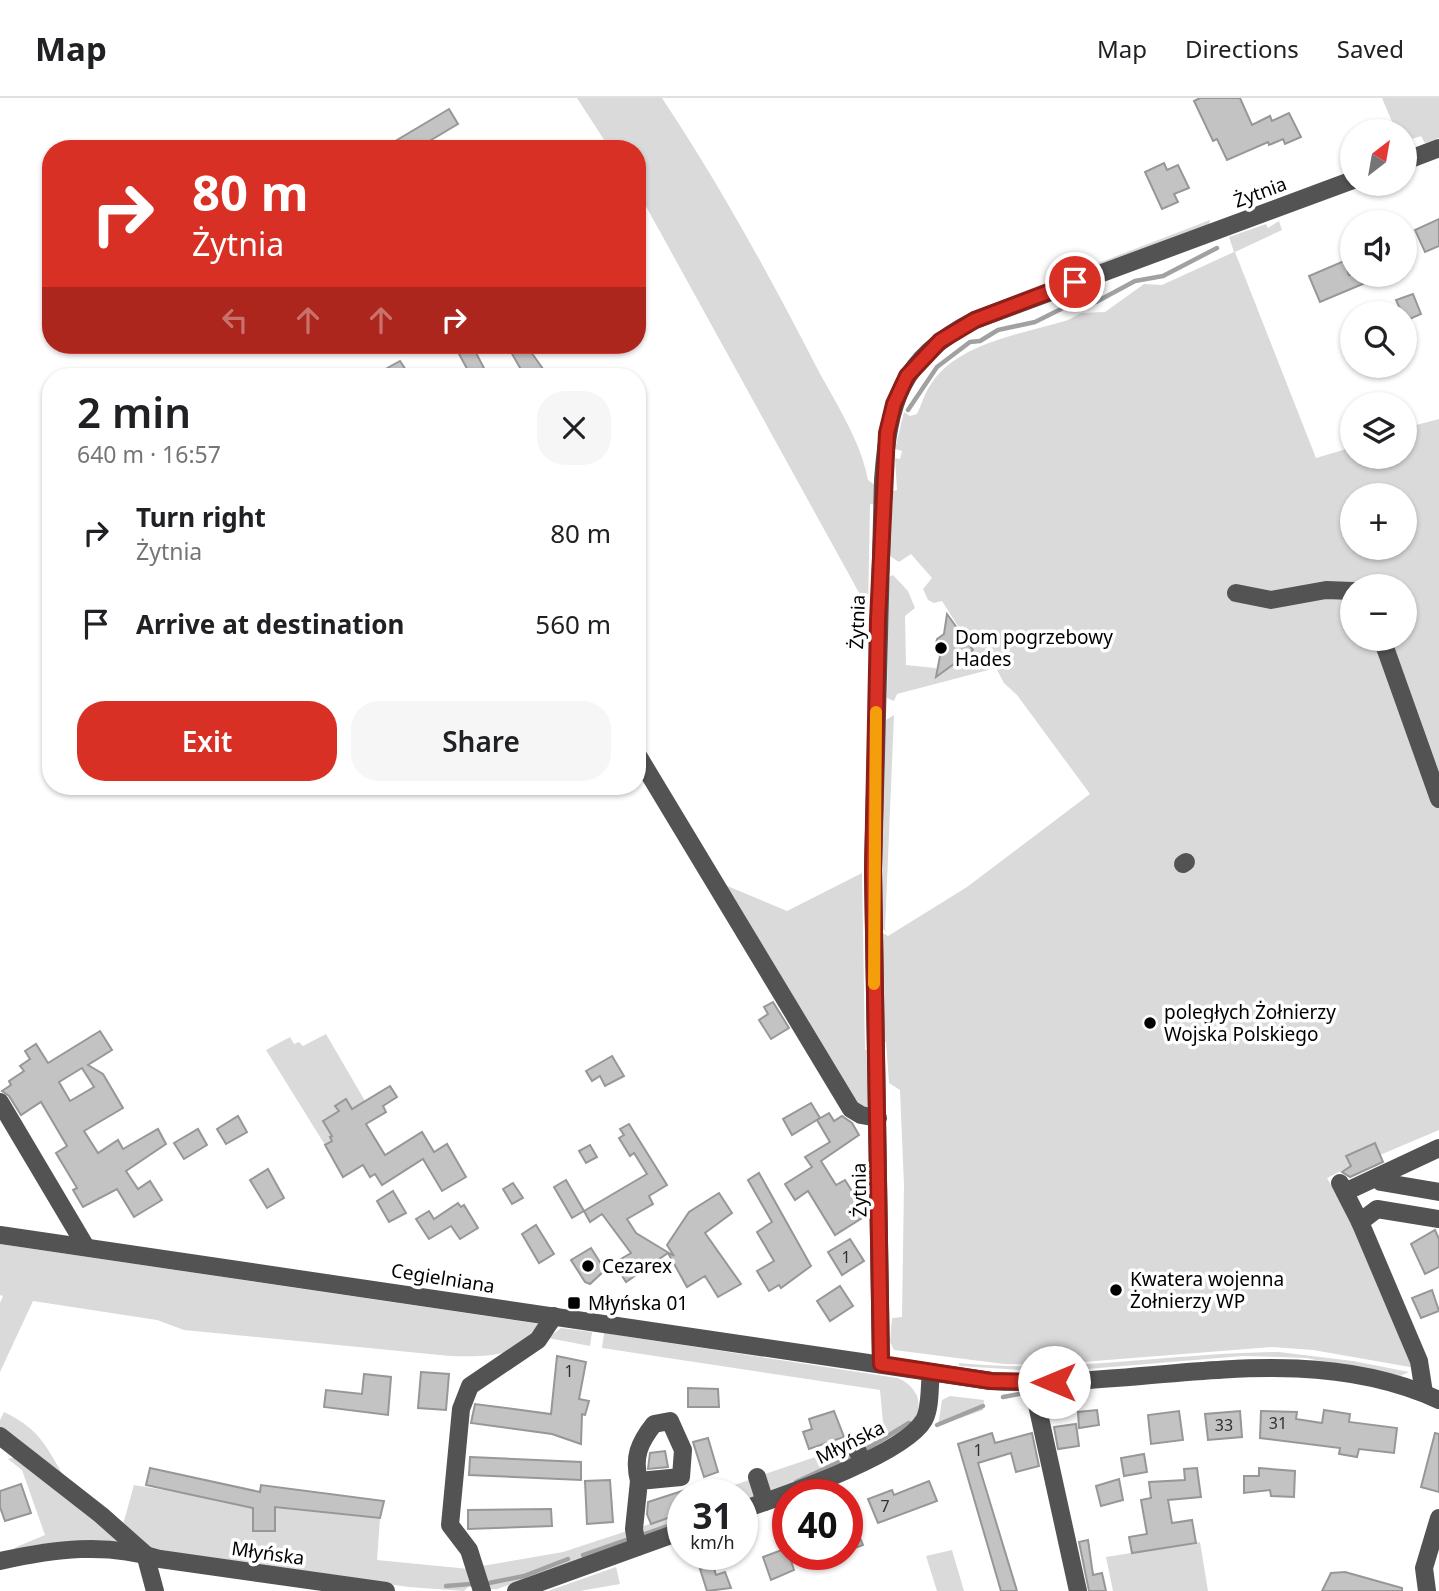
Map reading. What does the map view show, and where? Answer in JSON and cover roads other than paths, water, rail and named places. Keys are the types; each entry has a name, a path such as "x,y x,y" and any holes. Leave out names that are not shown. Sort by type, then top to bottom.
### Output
{"street":[{"path":"1418,155 1439,148"},
{"name":"Żytnia","path":"881,1364 873,870 878,620 887,433 901,388 926,353 940,341 975,320 1340,185"},
{"path":"1236,593 1271,600 1326,590 1340,591"},
{"path":"1386,651 1439,799"},
{"path":"646,769 851,1109 861,1115 878,1118"},
{"path":"0,1102 86,1247"},
{"path":"1432,1396 1360,1222 1342,1187 1378,1177 1439,1148"},
{"path":"1378,1177 1381,1182 1435,1189"},
{"path":"1360,1222 1377,1209 1439,1219"},
{"name":"Cegielniana","path":"0,1234 931,1373 1032,1382 1274,1367 1374,1379 1432,1396"},
{"path":"482,1591 469,1550 450,1525 461,1409 470,1386 538,1340 554,1316"},
{"name":"Młyńska","path":"758,1504 863,1462 917,1430 927,1411 931,1373"},
{"path":"1032,1382 1078,1591"},
{"name":"Młyńska","path":"0,1436 101,1515 145,1554"},
{"path":"855,1444 863,1462"},
{"path":"757,1477 765,1502"},
{"path":"637,1547 634,1529 639,1481"},
{"path":"1427,1591 1424,1568 1439,1518"},
{"path":"516,1591 667,1536"},
{"name":"Młyńska","path":"0,1561 52,1549 87,1548 145,1554 160,1559 386,1591"},
{"path":"145,1554 155,1591"}],"waterway":[{"path":"908,410 937,367 970,342 980,341 998,330 1035,322 1073,303 1096,302 1135,281 1163,276 1217,248"},
{"path":"1003,1397 1019,1394"},
{"path":"937,1425 983,1406"},
{"path":"863,1451 909,1423"},
{"path":"802,1479 852,1456"},
{"path":"642,1535 667,1526"},
{"path":"583,1555 626,1540"},
{"path":"489,1583 524,1576 568,1559"},
{"path":"446,1586 471,1584"}],"place":[{"name":"Dom pogrzebowy Hades","path":"941,648"},
{"name":"poległych Żołnierzy Wojska Polskiego","path":"1150,1023"},
{"name":"Cezarex","path":"588,1266"},
{"name":"Kwatera wojenna Żołnierzy WP","path":"1116,1290"},
{"name":"Młyńska 01","path":"574,1303"}]}
